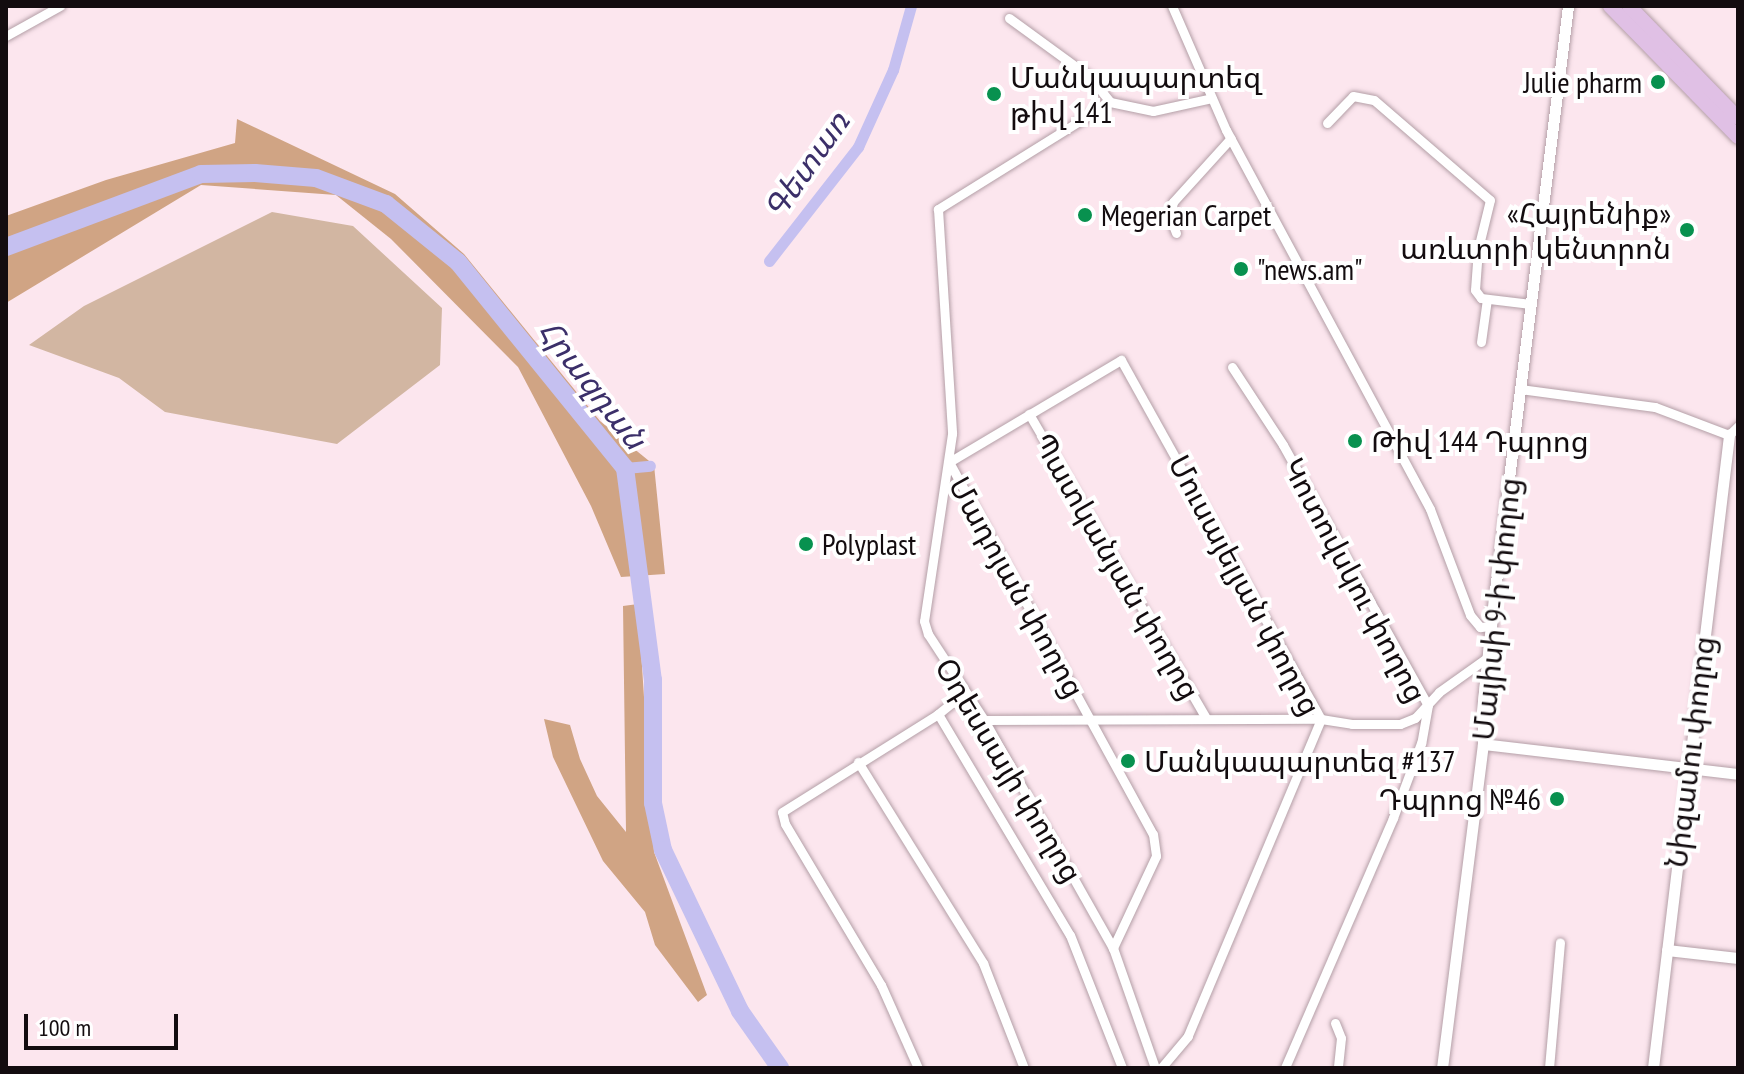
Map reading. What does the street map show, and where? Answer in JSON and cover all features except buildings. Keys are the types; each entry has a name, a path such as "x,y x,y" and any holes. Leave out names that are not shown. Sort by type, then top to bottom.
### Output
{"main road":[{"path":"1610,6 1738,137"},
{"path":"1629,6 1738,118"}],"street":[{"path":"6,36 60,6"},
{"path":"1172,6 1231,138 1430,509 1470,615 1480,627 1492,626"},
{"name":"Մայիսի 9-ի փողոց","path":"1442,1068 1483,744 1488,657 1568,6"},
{"path":"1009,18 1090,77 1110,102 1153,111 1212,98"},
{"path":"1327,123 1353,96 1374,100 1490,200 1478,249 1475,290 1487,299 1531,304"},
{"name":"Մադոյան փողոց","path":"1110,102 938,209 952,434 949,462 1153,834 1157,849 1113,948"},
{"path":"1176,233 1170,217 1173,202 1231,138"},
{"path":"1481,342 1487,299"},
{"name":"Մուսայելյան փողոց","path":"1029,414 1115,362 1126,364 1321,719 1188,1036 1158,1068"},
{"name":"Կոտովսկու փողոց","path":"1232,367 1283,445 1428,705 1421,743 1393,818 1285,1068"},
{"path":"1520,389 1655,407 1729,435 1738,426"},
{"path":"949,462 1029,414"},
{"name":"Պատկանյան փողոց","path":"1029,414 1206,718"},
{"name":"Նիզամու փողոց","path":"1653,1068 1729,435"},
{"name":"Օդեսսայի փողոց","path":"949,462 924,621 928,634 984,720 1113,948 1158,1068"},
{"path":"984,720 1321,719 1352,724 1400,724 1409,722 1488,657"},
{"path":"918,1068 881,985 782,818 788,805 938,714 965,692"},
{"name":"Օդեսսայի փողոց","path":"938,714 1070,935 1122,1068"},
{"path":"1483,744 1738,774"},
{"path":"858,762 983,963 1024,1068"},
{"path":"1549,1068 1560,942"},
{"path":"1667,950 1738,958"},
{"path":"1335,1023 1341,1038 1338,1068"}],"shaded area":[{"path":"237,119 395,194 464,254 600,421 654,465 665,574 621,577 591,506 518,367 391,239 336,195 201,185 6,303 6,216 106,180 235,143"},
{"path":"272,212 353,226 442,308 440,365 337,444 165,412 119,378 29,345 84,306"},
{"path":"638,604 654,852 707,995 698,1002 655,945 645,912 603,861 553,757 544,719 570,725 580,759 597,796 626,832 623,606"}],"waterway":[{"name":"Գետառ","path":"769,261 858,147 893,70 911,6"},
{"name":"Հրազդան","path":"6,247 201,174 255,173 316,178 386,204 458,262 625,468 653,680 653,803 663,850 740,1011 780,1068"},
{"name":"Գետառ","path":"625,468 650,466"}],"place":[{"name":"Julie pharm","path":"1658,82"},
{"name":"Մանկապարտեզ թիվ 141","path":"994,94"},
{"name":"Megerian Carpet","path":"1085,215"},
{"name":"«Հայրենիք» առևտրի կենտրոն","path":"1687,230"},
{"name":"\"news.am\"","path":"1241,269"},
{"name":"Թիվ 144 Դպրոց","path":"1355,441"},
{"name":"Polyplast","path":"806,544"},
{"name":"Մանկապարտեզ #137","path":"1128,761"},
{"name":"Դպրոց №46","path":"1557,799"}]}
